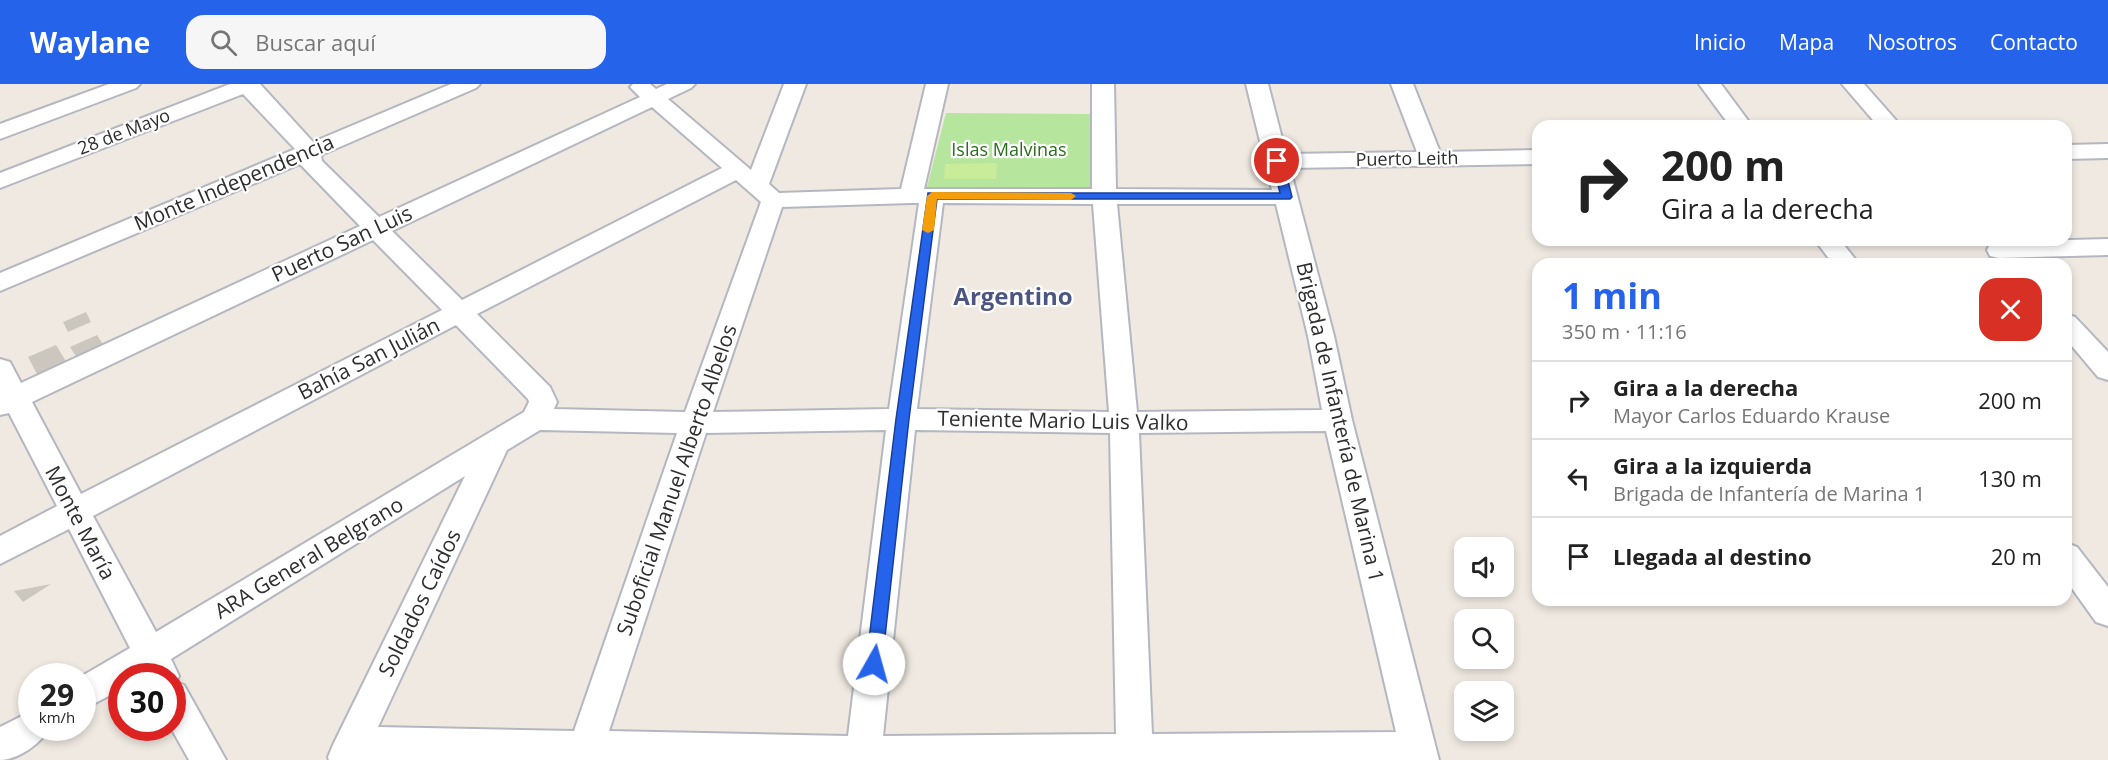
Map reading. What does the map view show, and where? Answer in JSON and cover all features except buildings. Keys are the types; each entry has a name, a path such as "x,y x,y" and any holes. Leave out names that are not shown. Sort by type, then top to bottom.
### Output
{"street":[{"path":"0,132 129,84"},
{"path":"247,84 309,151 311,163 540,394 543,402 535,419"},
{"name":"28 de Mayo","path":"0,181 247,84"},
{"name":"Monte Independencia","path":"0,284 469,84"},
{"name":"Puerto San Luis","path":"8,401 375,228 645,91 684,84"},
{"name":"Suboficial Manuel Alberto Albelos","path":"584,754 695,423 756,185 795,84"},
{"path":"863,757 902,419 922,196 937,84"},
{"path":"1102,84 1104,196 1124,423 1135,755"},
{"name":"Brigada de Infantería de Marina 1","path":"1257,84 1321,336 1338,420 1419,754"},
{"path":"1402,84 1431,158"},
{"path":"1710,84 1737,120"},
{"path":"1853,84 1885,120"},
{"path":"645,91 756,185 922,196 1286,197"},
{"path":"2072,152 2108,151"},
{"name":"Puerto Leith","path":"1277,161 1532,157"},
{"name":"Bahía San Julián","path":"0,551 384,349 460,313 756,185"},
{"path":"1832,246 1841,258"},
{"path":"2000,252 2108,247"},
{"path":"2072,329 2103,360"},
{"path":"2072,356 2103,360"},
{"name":"Monte María","path":"0,369 8,401 74,511 155,663"},
{"name":"Teniente Mario Luis Valko","path":"535,419 695,423 902,419 1124,423 1338,420"},
{"name":"ARA General Belgrano","path":"159,663 535,419"},
{"name":"Soldados Caídos","path":"349,751 495,446"},
{"path":"2072,564 2108,612"},
{"path":"186,721 208,760"},
{"path":"0,746 18,735"},
{"path":"349,751 863,757 1419,754"}],"green space":[{"name":"Islas Malvinas","path":"946,113 1090,114 1091,188 927,187"},
{"path":"997,163 996,179 944,179 945,164"}],"slow traffic":[{"path":"928,230 932,196 1071,196"}],"district":[{"name":"Argentino","path":"1013,297"}],"route":[{"path":"874,664 902,419 932,196 1286,197 1277,161"}]}
